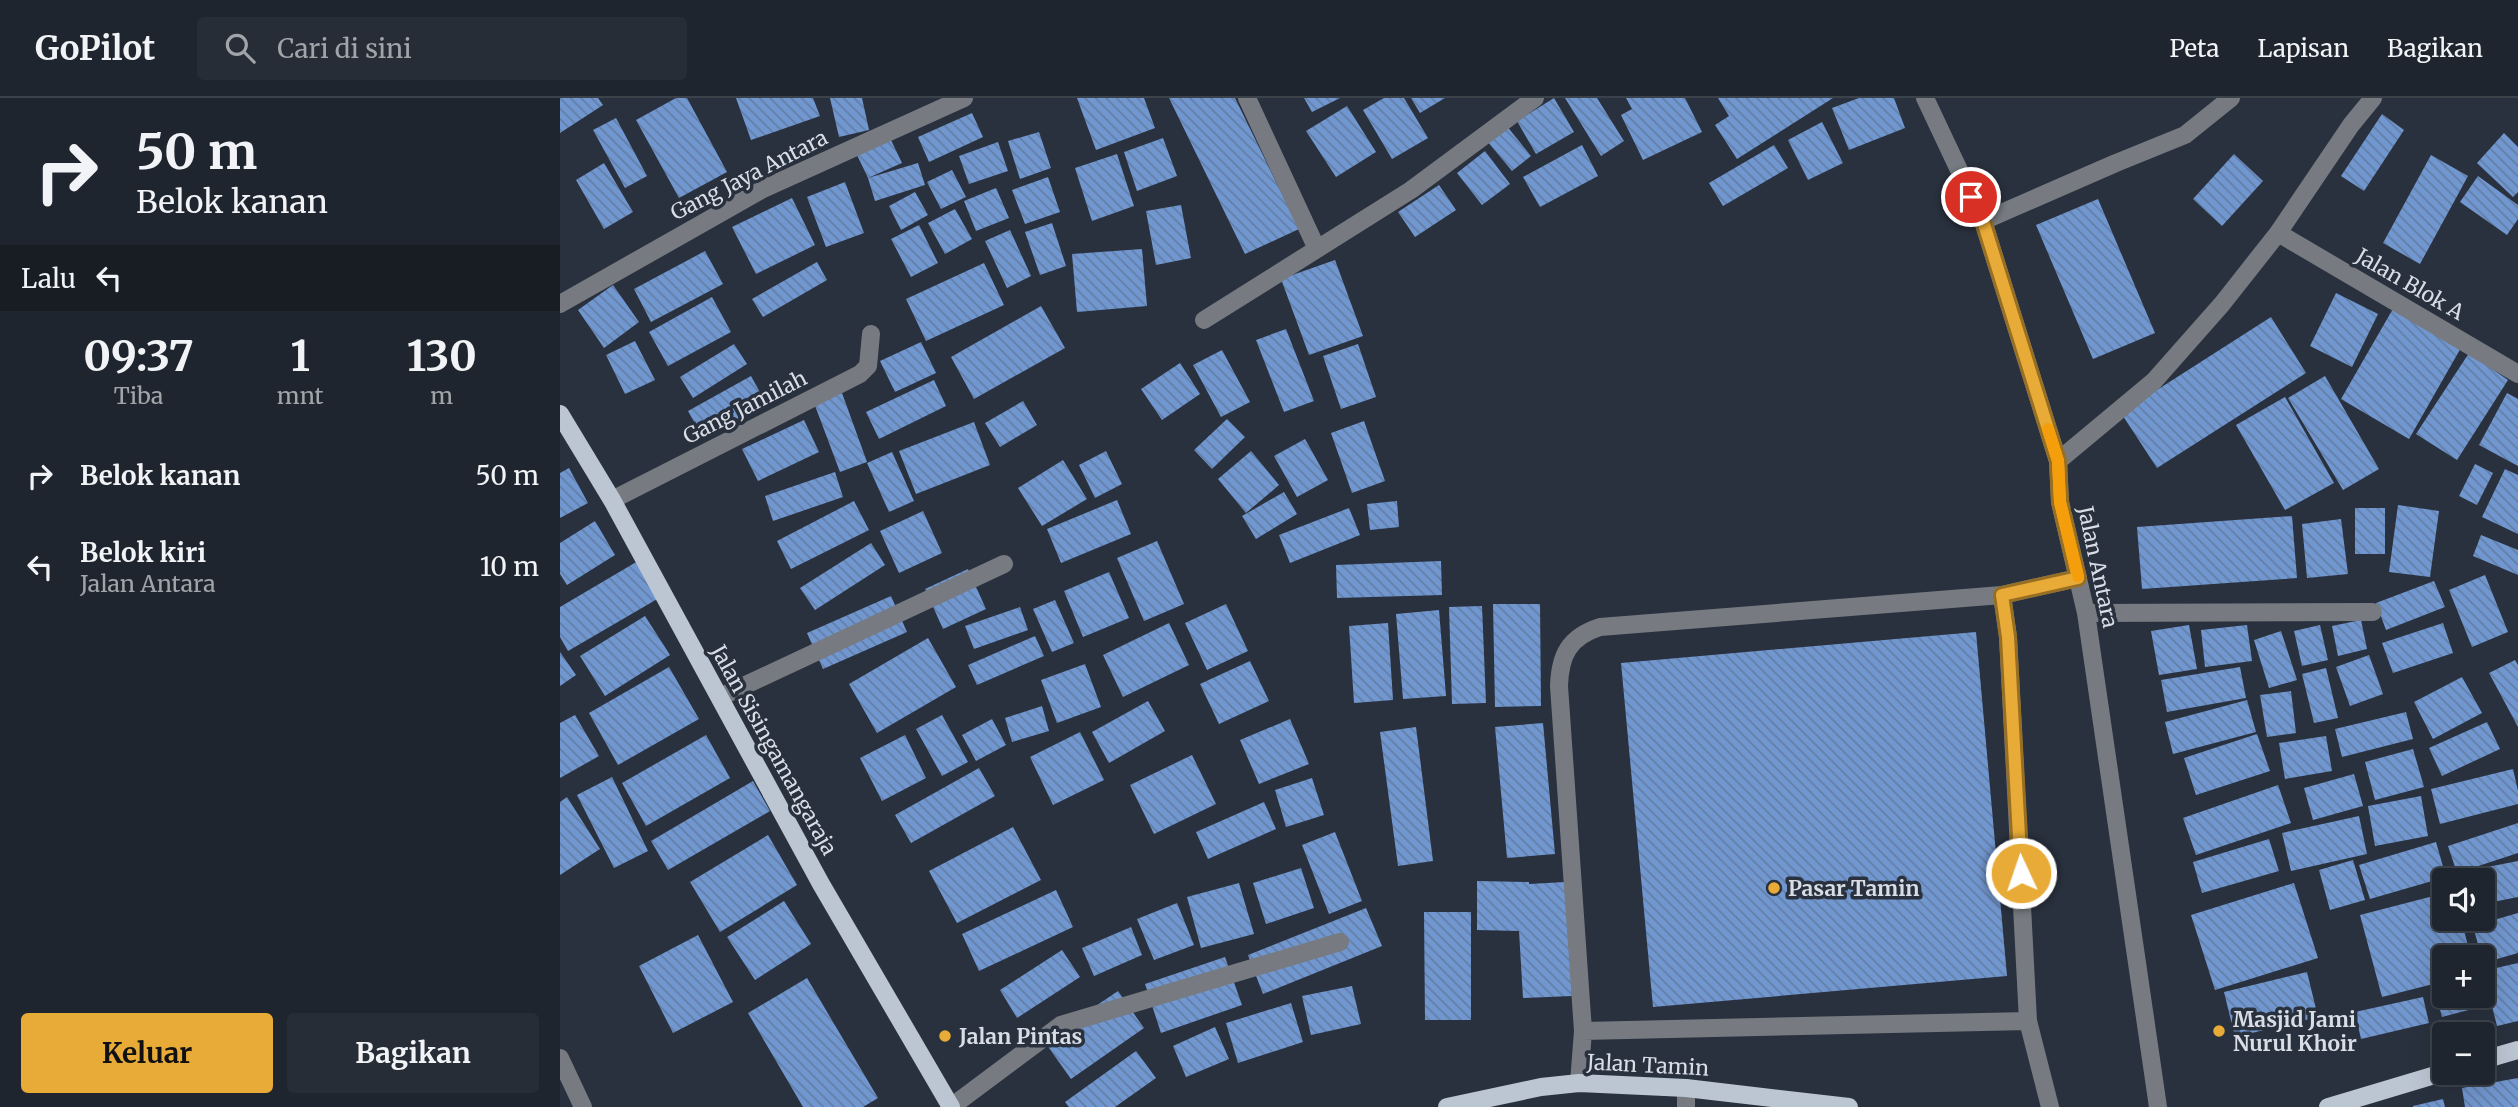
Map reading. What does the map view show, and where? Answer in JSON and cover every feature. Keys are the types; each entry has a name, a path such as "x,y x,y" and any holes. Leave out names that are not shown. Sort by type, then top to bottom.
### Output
{"main road":[{"name":"Jalan Sisingamangaraja","path":"560,414 612,500 821,884 951,1107"},
{"path":"2495,1057 2518,1050"},
{"path":"2328,1107 2432,1076"},
{"name":"Jalan Tamin","path":"1447,1107 1541,1087 1579,1083 1686,1088 1849,1107"}],"street":[{"name":"Gang Jaya Antara","path":"560,304 762,189 964,98"},
{"path":"1247,98 1317,249"},
{"path":"1204,320 1411,191 1535,98"},
{"name":"Jalan Antara","path":"1926,98 1983,221 2058,461 2060,502 2087,613 2158,1107"},
{"path":"1983,221 2185,135 2231,98"},
{"path":"2058,461 2154,381 2222,304 2278,233 2351,125 2373,98"},
{"name":"Jalan Blok A","path":"2278,233 2518,374"},
{"name":"Gang Jamilah","path":"612,500 860,374 868,366 872,334"},
{"path":"720,697 1004,564"},
{"path":"1579,1083 1583,1031 1559,686 1560,666 1574,642 1585,632 1600,627 2002,595 2078,578"},
{"path":"2002,595 2008,637 2028,1021 2050,1107"},
{"path":"2087,613 2373,612"},
{"path":"951,1107 1060,1025 1340,942"},
{"path":"1583,1031 2028,1021"},
{"path":"560,1058 583,1107"},
{"path":"1686,1088 1686,1107"}],"building":[{"path":"560,98 598,98 603,105 560,133"},
{"path":"676,98 687,98 727,172 679,198 636,120"},
{"path":"736,98 813,98 820,116 751,140"},
{"path":"830,98 862,98 869,130 839,137"},
{"path":"1077,98 1144,98 1155,128 1096,150"},
{"path":"1169,98 1235,98 1299,229 1245,254"},
{"path":"1304,98 1340,98 1312,112"},
{"path":"1384,98 1404,98 1428,138 1392,159 1363,110"},
{"path":"1411,98 1445,98 1420,113"},
{"path":"1554,98 1574,132 1536,154 1517,121"},
{"path":"1565,98 1597,98 1624,141 1601,156"},
{"path":"1626,98 1685,98 1702,132 1643,160 1621,115 1632,109"},
{"path":"1718,98 1833,98 1737,159 1715,125 1729,116"},
{"path":"1859,98 1894,98 1905,128 1849,150 1832,108"},
{"path":"1347,106 1376,152 1336,177 1306,131"},
{"path":"972,113 983,137 929,162 918,137"},
{"path":"2382,114 2404,130 2364,191 2341,176"},
{"path":"616,118 647,176 625,188 593,130"},
{"path":"1822,122 1843,163 1808,180 1788,140"},
{"path":"1506,125 1531,156 1512,171 1487,141"},
{"path":"1039,132 1051,168 1020,179 1008,141"},
{"path":"2504,133 2518,147 2518,192 2513,197 2477,163"},
{"path":"1163,138 1177,176 1137,191 1124,152"},
{"path":"891,140 902,163 868,178 857,155"},
{"path":"998,142 1008,171 969,184 959,156"},
{"path":"1582,145 1598,176 1540,207 1523,177"},
{"path":"1774,145 1788,168 1723,206 1709,183"},
{"path":"1485,151 1510,184 1482,205 1457,173"},
{"path":"1117,154 1134,206 1092,221 1075,168"},
{"path":"2234,154 2263,181 2222,226 2193,199"},
{"path":"2431,155 2468,176 2420,264 2383,243"},
{"path":"604,163 633,212 604,229 576,180"},
{"path":"918,163 925,185 875,201 868,178"},
{"path":"952,170 966,197 941,209 927,182"},
{"path":"2478,176 2518,205 2518,219 2507,235 2460,202"},
{"path":"1048,177 1060,212 1025,224 1012,190"},
{"path":"845,182 864,233 826,247 807,197"},
{"path":"1439,185 1456,210 1415,237 1398,212"},
{"path":"996,188 1009,218 976,231 964,201"},
{"path":"915,192 928,215 901,230 889,206"},
{"path":"792,198 815,245 756,274 732,227"},
{"path":"2098,199 2155,333 2093,359 2036,225"},
{"path":"1181,205 1191,258 1156,265 1146,211"},
{"path":"955,209 972,239 945,254 928,223"},
{"path":"1052,223 1066,266 1040,275 1025,232"},
{"path":"919,225 938,263 911,277 891,239"},
{"path":"1010,230 1031,276 1007,288 985,241"},
{"path":"1142,249 1147,306 1077,312 1072,254"},
{"path":"705,251 723,284 651,322 634,289"},
{"path":"1335,260 1363,336 1309,355 1281,279"},
{"path":"817,262 827,280 763,317 752,299"},
{"path":"984,263 1004,305 926,341 906,299"},
{"path":"613,285 639,322 604,348 578,310"},
{"path":"2336,293 2378,314 2352,367 2310,346"},
{"path":"712,297 731,332 668,366 649,332"},
{"path":"1041,306 1065,348 974,399 951,357"},
{"path":"2394,307 2462,346 2409,439 2341,399"},
{"path":"2271,317 2306,373 2157,468 2121,413"},
{"path":"1286,329 1314,401 1284,412 1256,340"},
{"path":"635,341 655,380 625,394 606,355"},
{"path":"921,342 936,373 895,392 880,361"},
{"path":"734,344 747,364 693,398 680,377"},
{"path":"1358,344 1376,397 1341,409 1323,356"},
{"path":"1222,350 1250,402 1221,417 1193,365"},
{"path":"2469,353 2508,380 2457,460 2416,434"},
{"path":"1180,363 1200,394 1162,420 1141,389"},
{"path":"751,376 766,403 703,438 688,411"},
{"path":"2325,376 2379,469 2343,490 2288,398"},
{"path":"934,380 946,406 879,439 866,412"},
{"path":"842,393 867,462 840,472 814,403"},
{"path":"2507,393 2518,399 2518,466 2479,445"},
{"path":"2285,397 2334,483 2285,510 2236,425"},
{"path":"1023,401 1037,425 1000,447 985,423"},
{"path":"1227,419 1245,437 1212,469 1194,450"},
{"path":"804,420 819,452 758,481 742,449"},
{"path":"1364,421 1385,481 1352,493 1331,433"},
{"path":"974,422 990,465 916,494 899,451"},
{"path":"1305,439 1328,480 1297,497 1274,456"},
{"path":"1106,451 1122,484 1095,498 1079,465"},
{"path":"1251,451 1279,485 1246,513 1218,479"},
{"path":"892,452 914,501 889,512 867,463"},
{"path":"1063,460 1087,499 1042,526 1018,488"},
{"path":"2475,464 2493,473 2477,505 2459,496"},
{"path":"569,468 588,503 560,518 560,473"},
{"path":"2505,469 2518,475 2518,534 2482,517"},
{"path":"835,472 843,497 773,521 765,496"},
{"path":"1284,492 1297,514 1256,539 1242,516"},
{"path":"1117,500 1131,534 1061,563 1047,529"},
{"path":"854,501 869,530 791,569 777,541"},
{"path":"1397,501 1399,527 1370,530 1367,504"},
{"path":"2398,505 2439,511 2430,577 2389,572"},
{"path":"1349,508 1360,535 1290,563 1279,535"},
{"path":"2355,508 2385,508 2385,554 2355,554"},
{"path":"923,511 942,553 899,573 880,531"},
{"path":"2292,516 2297,578 2142,589 2137,527"},
{"path":"2341,519 2348,574 2307,578 2302,524"},
{"path":"595,521 615,555 567,585 560,574 560,543"},
{"path":"2481,535 2518,550 2518,575 2473,556"},
{"path":"1157,541 1184,604 1144,621 1117,558"},
{"path":"871,543 885,565 815,610 800,588"},
{"path":"638,561 659,598 568,651 560,637 560,607"},
{"path":"1441,561 1442,595 1337,598 1336,565"},
{"path":"968,569 986,609 943,629 925,589"},
{"path":"1109,572 1129,618 1083,637 1064,591"},
{"path":"2485,575 2508,632 2472,647 2449,590"},
{"path":"2434,581 2445,607 2386,630 2376,603"},
{"path":"891,596 907,632 823,669 807,633"},
{"path":"1055,600 1074,643 1052,652 1033,609"},
{"path":"1226,604 1248,651 1207,670 1185,623"},
{"path":"1493,604 1540,604 1541,706 1495,707"},
{"path":"1482,606 1486,703 1452,704 1449,607"},
{"path":"1020,607 1028,630 974,649 965,626"},
{"path":"1439,610 1446,696 1403,699 1396,614"},
{"path":"645,616 670,655 605,696 580,656"},
{"path":"2361,620 2367,649 2338,656 2332,626"},
{"path":"1169,623 1189,665 1123,697 1103,655"},
{"path":"1388,623 1393,700 1354,703 1349,626"},
{"path":"2443,623 2453,653 2393,673 2382,643"},
{"path":"2189,625 2197,669 2159,675 2151,631"},
{"path":"2247,625 2252,661 2205,667 2201,630"},
{"path":"2320,625 2328,660 2302,666 2294,631"},
{"path":"2281,631 2297,680 2269,688 2254,640"},
{"path":"1976,632 2007,976 1653,1007 1621,663"},
{"path":"1035,636 1044,656 977,685 968,665"},
{"path":"928,638 956,687 877,733 849,684"},
{"path":"560,652 576,675 560,686"},
{"path":"2369,655 2383,694 2350,706 2336,667"},
{"path":"2515,660 2518,665 2518,727 2489,673"},
{"path":"1250,661 1269,701 1219,724 1200,684"},
{"path":"1085,664 1101,707 1057,723 1041,680"},
{"path":"669,667 699,719 618,765 589,713"},
{"path":"2240,667 2246,698 2167,712 2161,680"},
{"path":"2326,668 2338,718 2314,723 2302,674"},
{"path":"2462,677 2482,713 2433,739 2414,702"},
{"path":"2291,691 2296,733 2267,737 2260,695"},
{"path":"2247,700 2256,732 2173,754 2165,722"},
{"path":"1148,701 1165,731 1109,763 1092,732"},
{"path":"1042,706 1049,731 1012,742 1005,718"},
{"path":"2406,712 2413,739 2342,757 2335,729"},
{"path":"575,715 599,756 560,778 560,723"},
{"path":"942,715 968,762 942,776 916,729"},
{"path":"992,719 1006,745 976,761 962,735"},
{"path":"1290,719 1309,764 1259,784 1240,740"},
{"path":"2487,722 2500,749 2442,776 2429,748"},
{"path":"1543,723 1555,854 1507,858 1495,727"},
{"path":"1416,727 1433,861 1398,866 1380,732"},
{"path":"1080,732 1104,780 1053,805 1030,757"},
{"path":"2257,734 2270,771 2196,795 2184,758"},
{"path":"706,735 730,778 646,826 622,783"},
{"path":"905,735 926,778 882,801 860,758"},
{"path":"2326,736 2332,771 2285,779 2279,743"},
{"path":"2413,749 2424,787 2375,800 2365,762"},
{"path":"1192,755 1216,804 1154,834 1130,785"},
{"path":"979,768 995,796 911,843 895,815"},
{"path":"2513,769 2518,804 2440,824 2431,789"},
{"path":"2354,774 2363,806 2313,820 2304,788"},
{"path":"612,777 648,851 614,868 577,795"},
{"path":"1312,778 1324,815 1286,827 1275,790"},
{"path":"753,781 770,811 668,870 651,841"},
{"path":"2278,785 2291,823 2196,855 2183,818"},
{"path":"2421,796 2428,836 2375,846 2368,806"},
{"path":"567,797 600,849 560,875 560,802"},
{"path":"1264,802 1276,829 1208,859 1196,832"},
{"path":"2359,816 2367,854 2291,871 2282,833"},
{"path":"2518,823 2518,853 2472,868 2455,868 2448,846"},
{"path":"1013,827 1041,880 957,923 929,871"},
{"path":"1335,832 1362,901 1329,914 1302,845"},
{"path":"768,835 797,885 720,932 690,882"},
{"path":"2269,839 2279,871 2202,893 2193,862"},
{"path":"2436,842 2443,868 2432,868 2432,881 2370,899 2359,865"},
{"path":"2353,860 2365,900 2330,910 2319,870"},
{"path":"2518,861 2518,897 2495,902 2495,868 2482,868"},
{"path":"1301,868 1314,908 1266,924 1253,883"},
{"path":"1477,881 1529,884 1565,882 1572,996 1523,998 1519,931 1477,930"},
{"path":"1239,883 1254,934 1201,948 1187,897"},
{"path":"2294,883 2318,958 2215,990 2191,915"},
{"path":"1056,890 1073,927 979,971 962,934"},
{"path":"2432,896 2432,931 2464,931 2468,945 2432,945 2432,984 2382,997 2360,915"},
{"path":"784,901 811,944 755,980 727,937"},
{"path":"1177,903 1194,945 1154,960 1137,919"},
{"path":"1366,908 1382,946 1263,994 1248,955"},
{"path":"1424,912 1471,912 1471,1020 1425,1020"},
{"path":"2518,913 2518,953 2495,960 2495,945 2478,945 2474,931 2495,931 2495,920"},
{"path":"1131,927 1142,955 1094,976 1082,948"},
{"path":"698,935 733,1002 673,1033 639,966"},
{"path":"1062,950 1080,977 1017,1018 1000,990"},
{"path":"1225,957 1242,1005 1161,1033 1145,984"},
{"path":"2518,963 2518,1021 2497,1026 2492,1008 2495,1008 2495,968"},
{"path":"2307,972 2318,1017 2235,1037 2224,992"},
{"path":"807,978 878,1098 863,1107 803,1107 748,1013"},
{"path":"1352,986 1361,1024 1311,1035 1302,996"},
{"path":"1118,991 1144,1028 1071,1079 1044,1041"},
{"path":"2423,997 2429,1023 2361,1039 2355,1012"},
{"path":"1291,1003 1303,1042 1238,1063 1226,1023"},
{"path":"2439,1008 2476,1008 2442,1017"},
{"path":"1215,1027 1229,1059 1186,1077 1173,1046"},
{"path":"1136,1051 1156,1078 1115,1107 1069,1107 1065,1102"},
{"path":"2518,1078 2518,1107 2465,1107 2462,1088 2495,1085 2495,1082"},
{"path":"2443,1099 2445,1107 2413,1107 2413,1106"}],"slow traffic":[{"path":"2048,429 2058,461 2060,502 2078,576"}],"place":[{"name":"Pasar Tamin","path":"1774,888"},
{"name":"Masjid Jami Nurul Khoir","path":"2219,1031"},
{"name":"Jalan Pintas","path":"945,1036"}],"route":[{"path":"1971,197 1983,221 2058,461 2060,502 2078,578 2002,595 2008,637 2021,873"}]}
